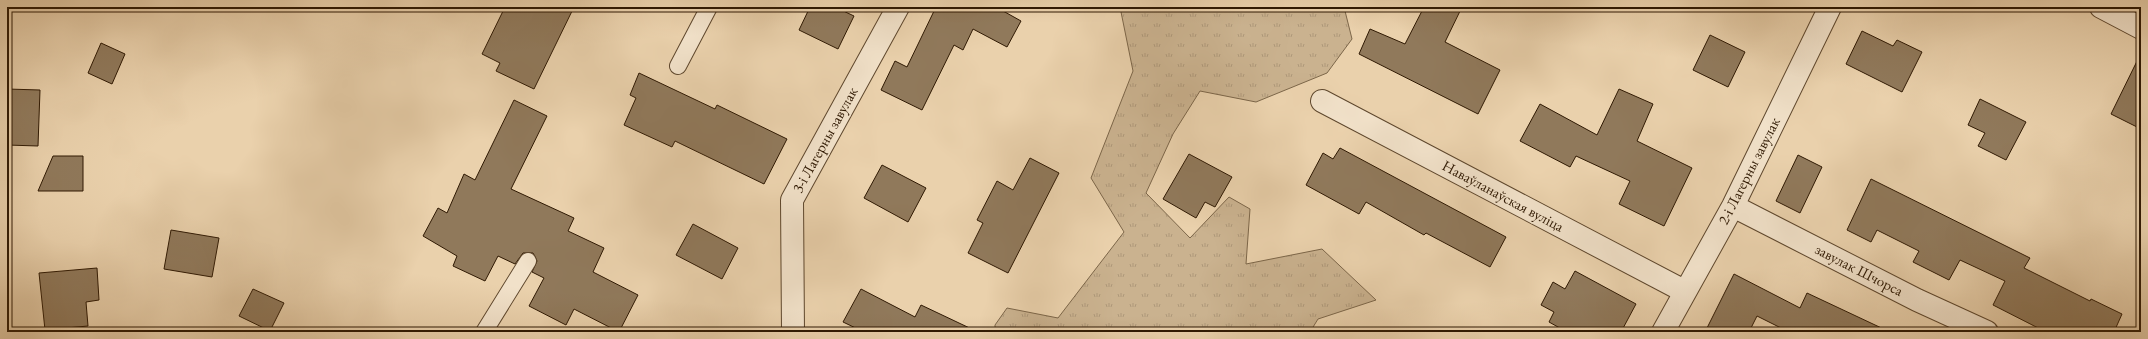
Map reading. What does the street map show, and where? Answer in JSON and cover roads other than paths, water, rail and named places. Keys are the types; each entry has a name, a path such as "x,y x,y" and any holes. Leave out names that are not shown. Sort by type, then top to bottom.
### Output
{"street":[{"name":"3-і Лагерны завулак","path":"793,332 792,200 898,7"},
{"name":"2-і Лагерны завулак","path":"1663,332 1684,291 1734,206 1830,7"},
{"path":"2101,7 2141,28"},
{"name":"Наваўланаўская вуліца","path":"1322,101 1684,291"},
{"name":"завулак Шчорса","path":"1734,206 1917,300 1987,332"}],"lane":[{"path":"678,66 708,7"},
{"path":"484,332 528,261"}]}
